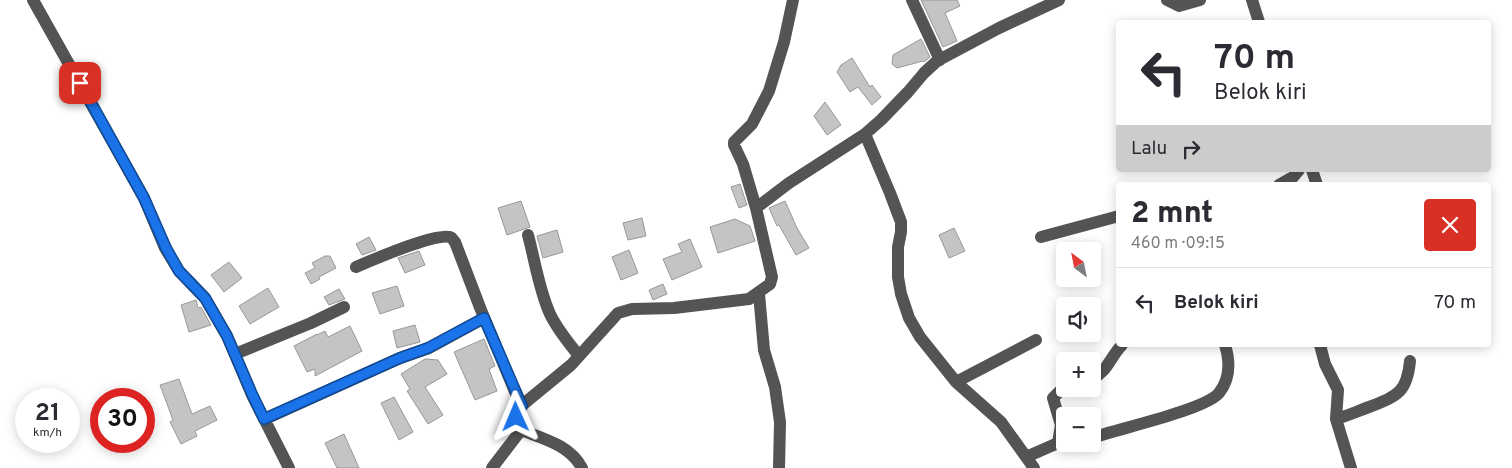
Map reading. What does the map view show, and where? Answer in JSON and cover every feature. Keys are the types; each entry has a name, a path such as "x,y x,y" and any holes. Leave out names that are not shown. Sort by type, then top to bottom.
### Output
{"street":[{"path":"33,0 144,198 166,248 179,271 205,298 227,336 252,394 289,468"},
{"path":"582,468 575,456 562,446 521,430 516,417 522,406 559,376 579,356 611,318 624,310 674,308 749,299 759,294 770,284 772,276 756,208 743,164 734,145 736,140 752,124 769,91 784,42 793,0"},
{"path":"912,0 940,60"},
{"path":"756,208 789,183 865,134 908,92 924,73 940,60 998,28 1059,0"},
{"path":"1167,0 1179,6 1200,0"},
{"path":"1252,0 1258,20"},
{"path":"865,134 901,222 898,248 898,277 901,294 909,318 920,337 956,382 1001,422 1030,463 1056,446"},
{"path":"1284,182 1297,172"},
{"path":"1041,237 1116,217"},
{"path":"528,236 550,315 558,329 579,356"},
{"path":"356,267 422,242 448,237 452,238 456,242 484,318 522,406"},
{"path":"759,294 764,350 775,387 780,422 779,468"},
{"path":"235,354 311,323 344,307"},
{"path":"264,419 400,358 428,348 484,318"},
{"path":"956,382 1036,340"},
{"path":"1101,373 1120,347"},
{"path":"1101,435 1160,418 1202,403 1218,394 1228,371 1225,347"},
{"path":"1321,347 1325,364 1338,386 1336,419 1351,468"},
{"path":"1336,419 1395,396 1405,382 1409,372 1410,361"},
{"path":"1056,396 1054,398 1056,410"},
{"path":"492,468 521,430"}],"building":[{"path":"921,0 957,0 960,6 945,13 957,41 943,47"},
{"path":"921,39 930,57 924,62 897,68 892,64 893,55"},
{"path":"852,58 870,87 872,85 881,97 872,105 858,87 850,92 837,72 841,65"},
{"path":"825,102 841,125 827,135 814,116"},
{"path":"740,184 747,205 739,208 731,187"},
{"path":"521,201 530,227 507,235 498,208"},
{"path":"785,201 797,228 809,248 796,255 779,225 777,226 769,208"},
{"path":"642,218 646,236 628,240 623,223"},
{"path":"735,219 750,226 755,241 718,253 710,227"},
{"path":"954,228 965,251 949,258 939,235"},
{"path":"557,230 563,252 543,258 537,236"},
{"path":"369,237 376,250 362,255 356,244"},
{"path":"690,239 702,267 672,280 663,259 682,252 678,244"},
{"path":"629,250 638,273 621,280 612,257"},
{"path":"419,251 425,265 405,273 398,258"},
{"path":"325,256 330,256 336,268 319,277 320,279 311,284 305,273 315,268 312,263"},
{"path":"229,262 242,278 224,292 211,275"},
{"path":"663,284 667,294 653,300 649,290"},
{"path":"397,286 404,306 380,314 372,293"},
{"path":"268,288 279,307 250,324 239,306"},
{"path":"339,289 345,299 329,305 324,297"},
{"path":"196,300 198,308 201,307 211,325 189,332 181,305"},
{"path":"415,325 420,342 397,348 393,331"},
{"path":"350,326 362,351 315,376 315,369 307,372 294,346 325,331 328,337"},
{"path":"484,339 495,366 489,369 497,391 475,400 454,352"},
{"path":"425,359 438,360 447,374 425,387 443,415 428,424 407,391 410,389 401,374"},
{"path":"179,379 192,414 210,406 217,420 195,431 197,436 181,444 170,422 173,420 160,385"},
{"path":"394,397 413,432 399,440 381,403"},
{"path":"344,434 359,468 337,468 325,443"}],"route":[{"path":"80,83 144,198 160,238 179,271 205,298 231,343 264,419 400,358 428,348 484,318 499,357 522,406 516,417"}]}
